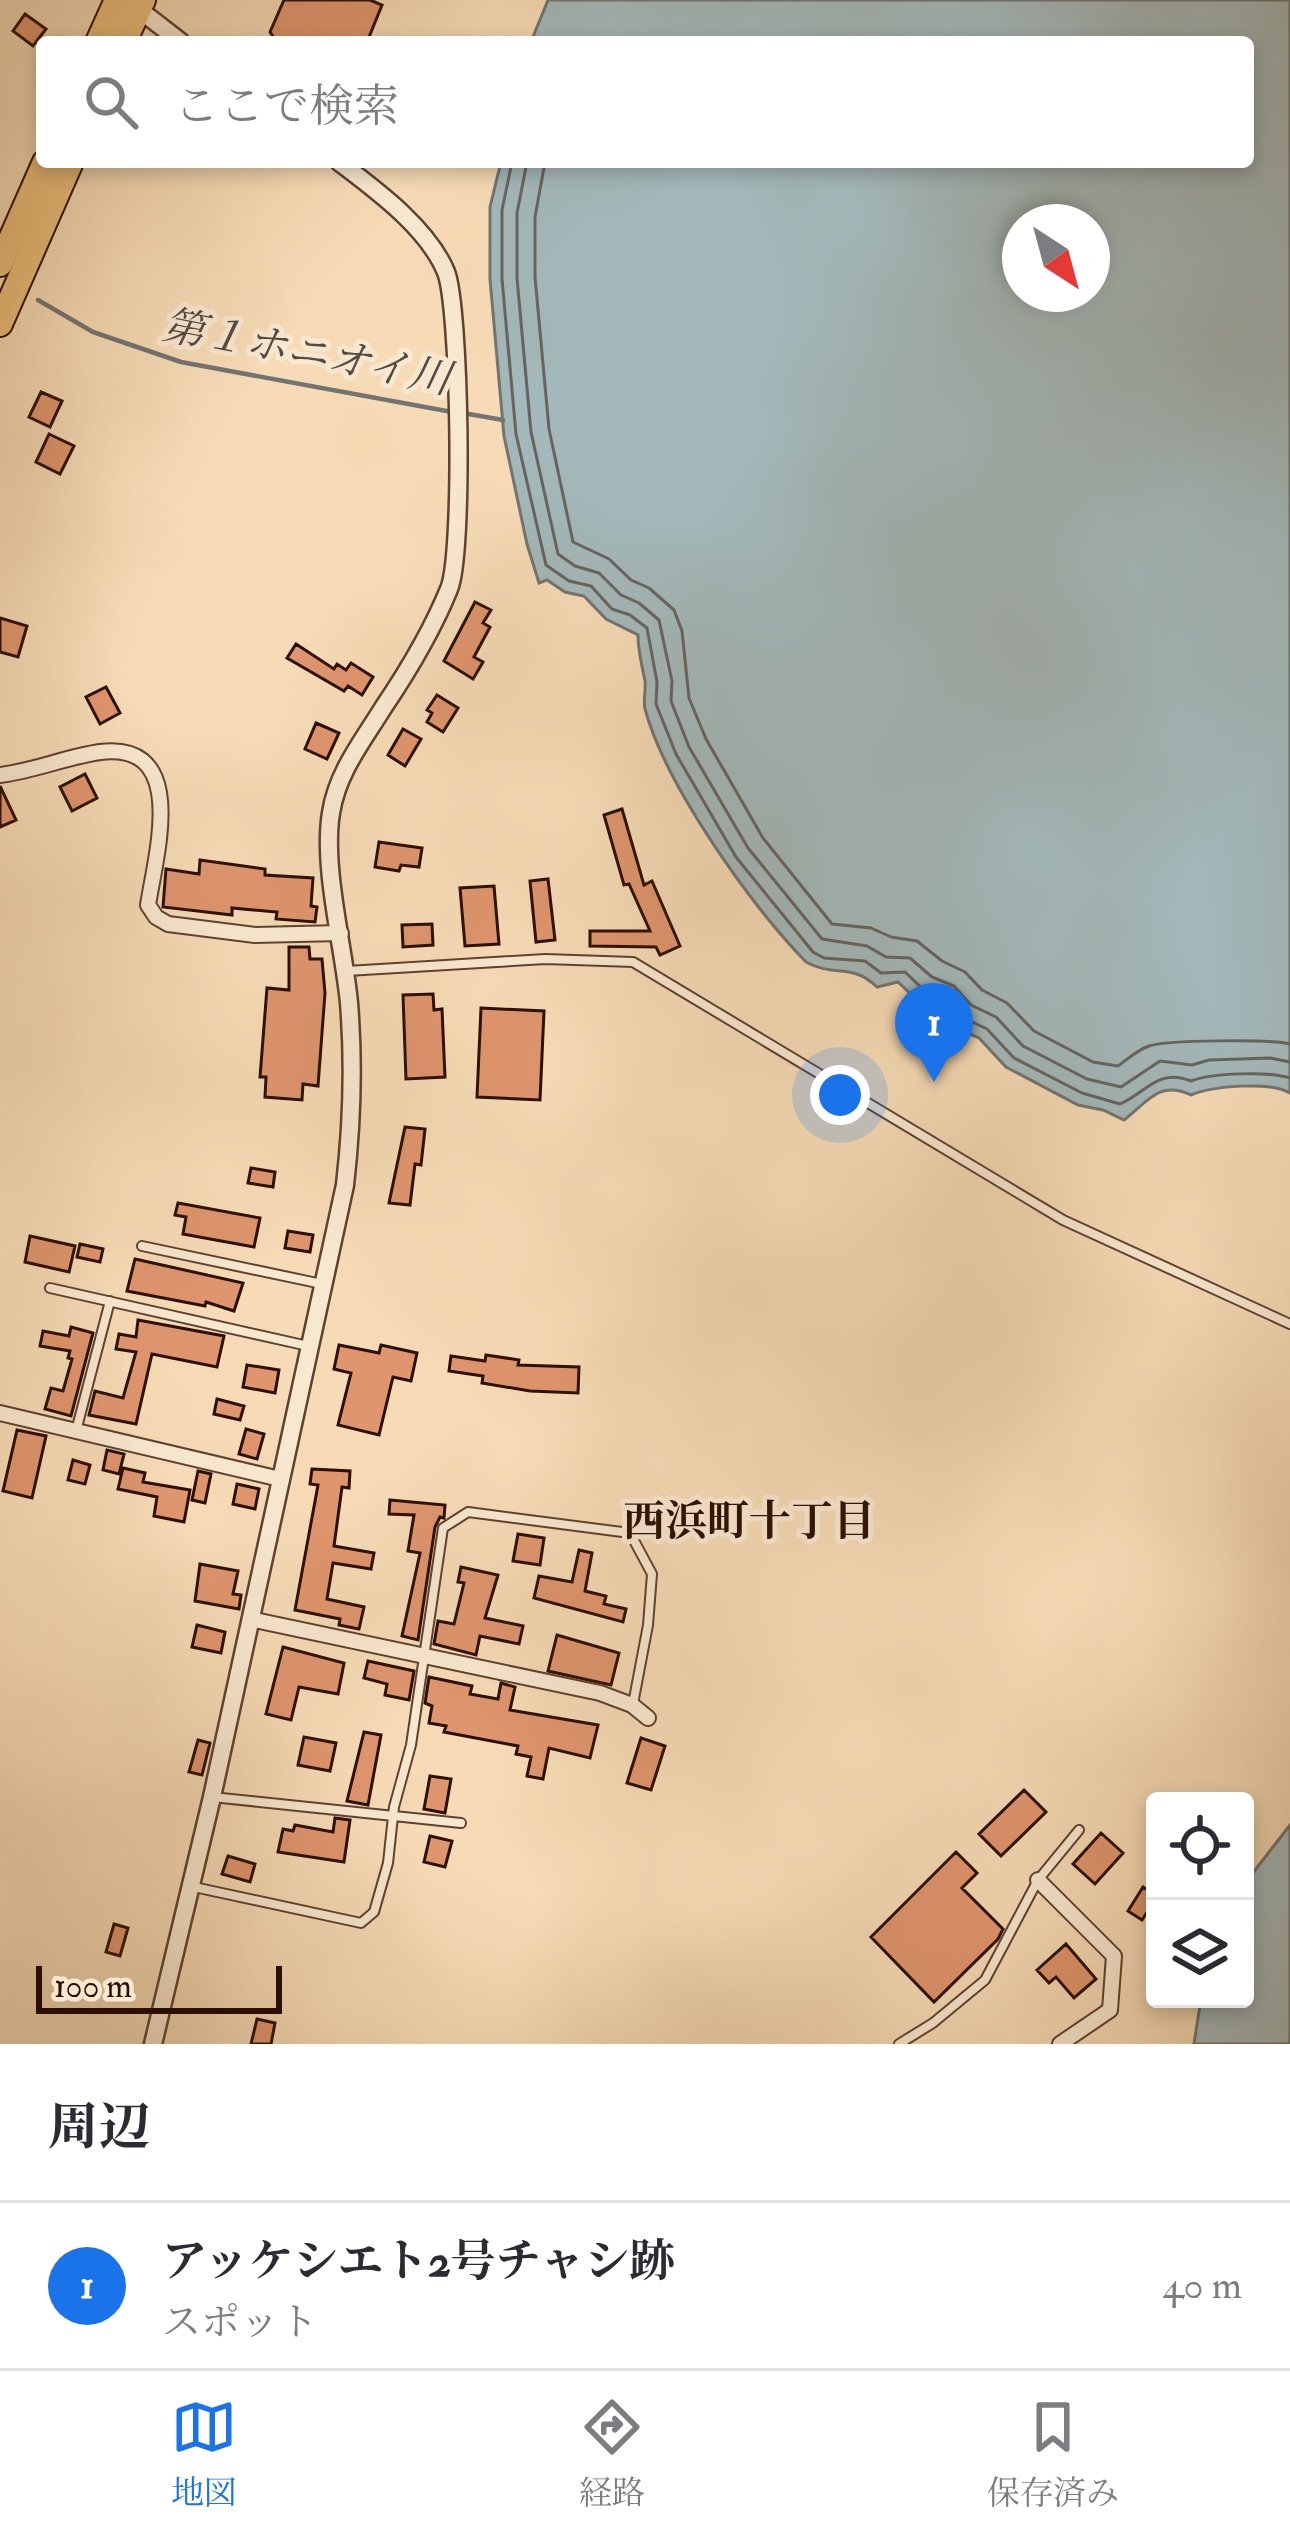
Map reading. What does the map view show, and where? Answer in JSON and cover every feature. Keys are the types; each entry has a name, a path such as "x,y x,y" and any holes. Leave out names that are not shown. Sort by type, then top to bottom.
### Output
{"highway":[{"path":"103,36 131,2"},
{"path":"125,36 131,2"},
{"path":"0,264 42,168"},
{"path":"0,324 68,168"}],"street":[{"path":"131,2 174,36"},
{"path":"153,2044 212,1797 345,1185 354,1111 331,814 347,761 424,642 452,584 459,543 454,314 447,273 425,238 346,168"},
{"path":"0,775 124,751 142,760 159,783 162,808 148,905 156,916 169,924 255,935 340,933"},
{"path":"0,1413 280,1479"},
{"path":"250,1619 599,1693 632,1705 648,1718"},
{"path":"1038,1880 1114,1956 1110,2010 1060,2044"}],"lane":[{"path":"345,971 545,959 633,962 1063,1220 1290,1324"},
{"path":"142,1246 323,1285"},
{"path":"50,1288 310,1346"},
{"path":"76,1431 110,1301"},
{"path":"190,1886 362,1923 374,1912 411,1745 443,1528 468,1512 630,1533 652,1574 649,1625 632,1705"},
{"path":"212,1797 461,1823"},
{"path":"899,2044 985,1980 1038,1880 1079,1830"}],"water":[{"path":"548,0 1290,0 1290,1093 1255,1086 1191,1095 1163,1091 1124,1120 1078,1105 1006,1067 979,1038 954,1027 938,1008 918,1001 898,982 877,987 851,972 806,962 736,877 671,773 645,709 638,635 606,619 584,596 565,592 547,580 539,583 504,436 490,279 490,207 500,168 1254,168 1254,36 533,36"},
{"path":"1290,1825 1290,2044 1194,2044 1200,2008 1254,2008 1254,1871"}],"building":[{"path":"284,0 370,0 382,5 369,36 273,36 270,32"},
{"path":"25,14 46,29 36,36 33,46 13,31"},
{"path":"41,392 62,401 50,427 29,417"},
{"path":"49,434 74,446 60,474 36,462"},
{"path":"475,602 491,610 483,623 490,627 474,657 483,662 473,679 444,661"},
{"path":"0,618 27,626 18,657 0,652"},
{"path":"296,644 334,669 337,664 346,670 351,663 373,677 362,695 348,686 344,691 287,658"},
{"path":"106,687 120,713 100,724 86,697"},
{"path":"437,695 458,708 443,732 427,722 432,713 427,710"},
{"path":"316,723 339,733 327,759 305,749"},
{"path":"403,729 421,739 405,766 388,755"},
{"path":"85,774 97,798 72,811 60,787"},
{"path":"0,786 16,820 0,827"},
{"path":"622,809 644,885 652,881 680,946 660,955 656,947 590,946 590,931 650,931 629,884 624,885 604,815"},
{"path":"379,842 422,848 419,867 401,865 399,871 375,867"},
{"path":"200,860 265,869 265,875 313,878 315,922 276,919 277,912 232,908 232,915 163,907 166,869 199,874"},
{"path":"548,879 555,940 536,942 530,881"},
{"path":"494,886 499,944 465,946 460,888"},
{"path":"432,924 433,945 403,947 402,925"},
{"path":"289,947 309,947 310,959 322,959 325,993 318,1086 303,1084 302,1100 265,1097 266,1077 260,1077 267,988 289,990"},
{"path":"433,994 434,1010 442,1009 445,1077 406,1079 403,995"},
{"path":"481,1008 544,1011 540,1100 477,1097"},
{"path":"405,1127 425,1129 410,1205 389,1203"},
{"path":"251,1168 275,1172 273,1187 248,1183"},
{"path":"178,1203 260,1218 254,1247 183,1234 186,1217 175,1215"},
{"path":"288,1231 313,1235 310,1252 285,1248"},
{"path":"30,1236 75,1246 69,1272 25,1262"},
{"path":"80,1244 103,1249 100,1262 77,1257"},
{"path":"135,1259 243,1283 234,1311 206,1302 205,1306 127,1291"},
{"path":"138,1320 224,1336 217,1367 152,1354 136,1424 89,1415 95,1391 123,1398 136,1352 116,1349 119,1334 136,1337"},
{"path":"71,1327 93,1333 71,1416 45,1409 51,1388 63,1391 70,1351 40,1346 43,1331 69,1336"},
{"path":"339,1345 379,1353 381,1345 417,1353 411,1381 393,1377 379,1435 338,1425 351,1373 334,1369"},
{"path":"486,1355 519,1360 518,1365 579,1367 578,1393 482,1383 483,1376 449,1371 451,1356 485,1361"},
{"path":"247,1365 279,1370 275,1393 243,1387"},
{"path":"217,1399 244,1406 240,1420 214,1414"},
{"path":"246,1429 264,1434 257,1459 239,1454"},
{"path":"17,1430 46,1436 32,1498 3,1491"},
{"path":"107,1450 124,1454 119,1474 103,1470"},
{"path":"73,1460 90,1465 85,1484 68,1480"},
{"path":"123,1468 145,1473 143,1482 190,1490 184,1522 154,1516 157,1497 118,1489"},
{"path":"312,1469 350,1471 349,1488 342,1487 334,1546 374,1553 371,1569 333,1563 327,1599 364,1607 359,1629 339,1625 340,1619 295,1610 318,1485 310,1484"},
{"path":"198,1471 211,1474 205,1503 192,1500"},
{"path":"237,1484 259,1489 255,1509 233,1504"},
{"path":"390,1500 445,1505 444,1518 435,1527 418,1640 402,1636 420,1553 408,1551 414,1515 389,1514"},
{"path":"518,1534 544,1538 540,1565 513,1561"},
{"path":"579,1550 592,1553 585,1591 606,1596 604,1604 626,1609 623,1622 534,1598 539,1576 572,1582"},
{"path":"200,1564 238,1571 233,1594 241,1595 239,1609 195,1601"},
{"path":"461,1567 498,1575 485,1618 523,1626 519,1644 480,1636 476,1655 434,1644 438,1621 454,1624 464,1583 458,1582"},
{"path":"197,1625 225,1632 221,1653 192,1647"},
{"path":"557,1635 619,1653 611,1685 548,1671"},
{"path":"283,1647 344,1663 338,1694 299,1687 291,1720 266,1714"},
{"path":"368,1661 414,1671 409,1700 385,1695 387,1684 364,1678"},
{"path":"429,1677 472,1686 470,1694 498,1699 501,1683 515,1687 510,1710 598,1725 590,1758 549,1748 543,1779 527,1776 531,1757 516,1754 518,1746 444,1732 446,1726 429,1723 432,1706 425,1703"},
{"path":"364,1732 381,1735 368,1805 347,1801"},
{"path":"304,1737 336,1743 330,1771 298,1765"},
{"path":"641,1738 665,1746 651,1790 627,1783"},
{"path":"198,1740 210,1743 202,1775 189,1772"},
{"path":"430,1776 451,1779 445,1813 424,1809"},
{"path":"1024,1790 1046,1812 1001,1856 979,1834"},
{"path":"335,1818 350,1820 344,1862 278,1852 283,1829 293,1831 295,1825 333,1832"},
{"path":"1101,1833 1123,1853 1095,1884 1073,1864"},
{"path":"430,1836 452,1841 445,1867 424,1862"},
{"path":"956,1852 977,1873 962,1888 1003,1929 934,2002 871,1937"},
{"path":"228,1856 255,1864 250,1882 222,1874"},
{"path":"1143,1887 1146,1889 1142,1920 1128,1911"},
{"path":"114,1924 128,1928 120,1956 106,1952"},
{"path":"1066,1944 1096,1979 1074,1998 1056,1977 1049,1983 1037,1970"},
{"path":"257,2019 275,2023 271,2044 251,2044"}],"waterway":[{"name":"第１ホニオイ川","path":"38,300 93,332 181,362 452,412"},
{"name":"第１ホニオイ川","path":"463,413 503,420"}],"place":[{"name":"アッケシエト2号チャシ跡","path":"934,1082"}],"district":[{"name":"西浜町十丁目","path":"749,1520"}]}
